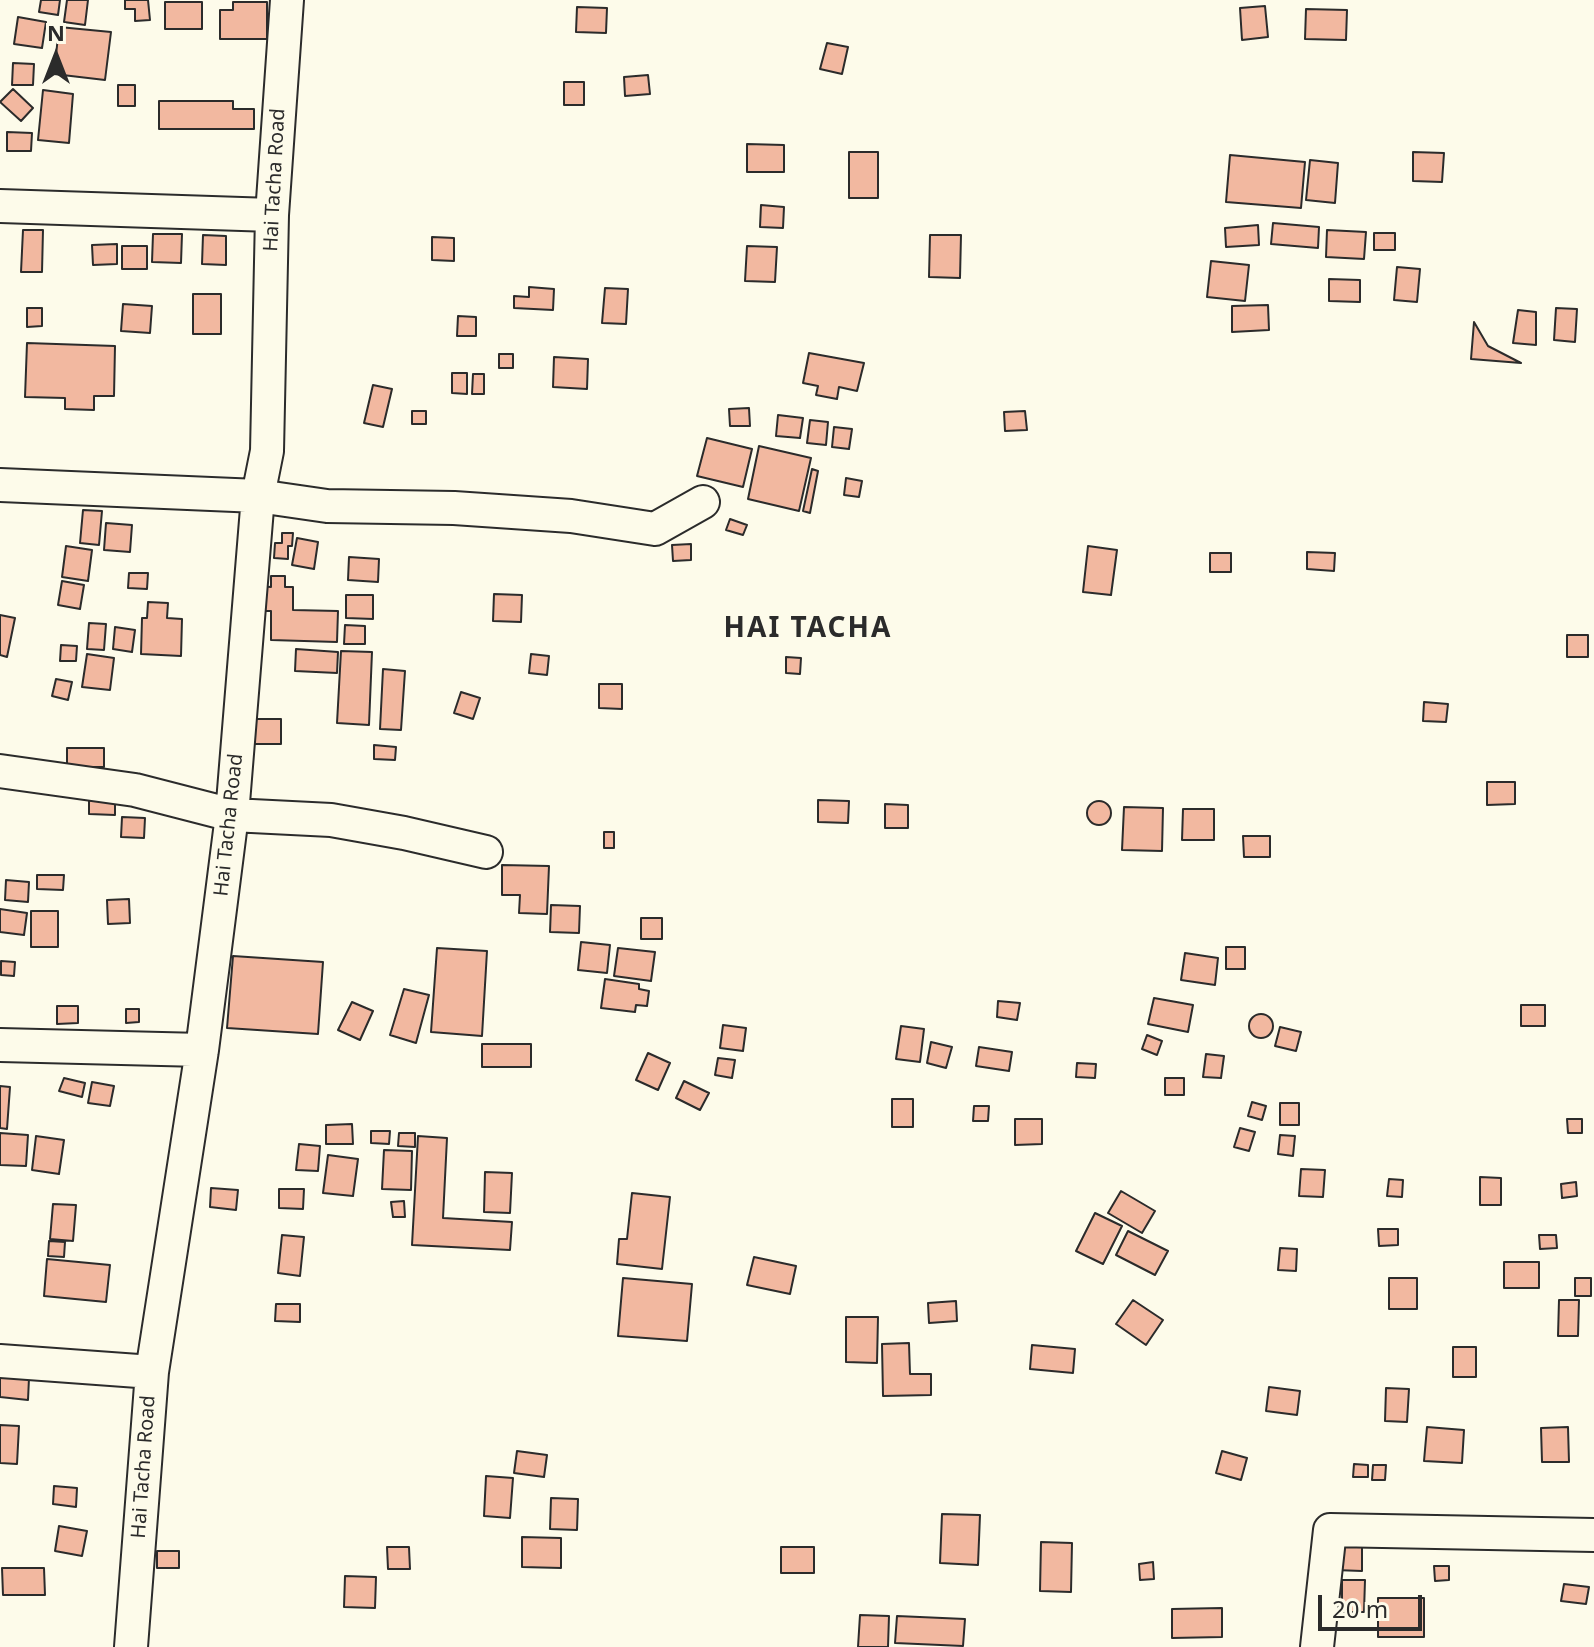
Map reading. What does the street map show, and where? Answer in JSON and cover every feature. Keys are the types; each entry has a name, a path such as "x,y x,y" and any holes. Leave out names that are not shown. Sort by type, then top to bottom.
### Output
{"street":[{"name":"Hai Tacha Road","path":"131,1647 152,1372 202,1050 232,815 258,496 267,451 272,215 290,3"},
{"path":"0,206 272,215"},
{"path":"0,485 258,496 327,506 454,508 571,516 655,529 703,502"},
{"path":"0,771 135,790 232,815 331,820 486,852"},
{"path":"0,1045 202,1050"},
{"path":"0,1361 152,1372"},
{"path":"1317,1647 1330,1530 1594,1535"}],"building":[{"path":"41,0 60,0 58,15 39,12"},
{"path":"67,0 88,0 85,25 64,22"},
{"path":"125,0 148,0 150,20 135,21 135,9 125,9"},
{"path":"165,2 202,2 202,29 165,29"},
{"path":"233,2 267,2 267,39 220,39 220,10 233,10"},
{"path":"1265,6 1268,37 1242,40 1240,8"},
{"path":"577,7 607,8 606,33 576,32"},
{"path":"1306,9 1347,10 1346,40 1305,39"},
{"path":"18,17 46,22 42,48 14,44"},
{"path":"59,27 111,32 105,80 54,74"},
{"path":"827,43 848,47 842,74 820,69"},
{"path":"13,63 34,64 33,85 12,85"},
{"path":"648,75 650,94 625,96 624,77"},
{"path":"564,82 584,82 584,105 564,105"},
{"path":"118,85 135,85 135,106 118,106"},
{"path":"13,89 33,108 21,121 0,102"},
{"path":"43,90 73,94 69,143 38,140"},
{"path":"159,101 233,101 233,109 254,109 254,129 159,129"},
{"path":"7,132 32,133 31,151 7,151"},
{"path":"747,144 784,145 784,172 747,172"},
{"path":"849,152 878,152 878,198 849,198"},
{"path":"1413,152 1444,153 1442,182 1413,181"},
{"path":"1230,155 1305,162 1301,208 1226,202"},
{"path":"1310,160 1338,163 1335,203 1306,200"},
{"path":"761,205 784,207 783,228 760,227"},
{"path":"1273,223 1319,227 1318,248 1271,244"},
{"path":"1258,225 1259,245 1226,247 1225,228"},
{"path":"23,230 43,230 42,272 21,272"},
{"path":"1327,230 1366,232 1364,259 1326,257"},
{"path":"1374,233 1395,233 1395,250 1374,250"},
{"path":"153,234 182,234 181,263 152,262"},
{"path":"203,235 226,236 226,265 202,264"},
{"path":"930,235 961,235 960,278 929,277"},
{"path":"432,237 454,238 454,261 432,260"},
{"path":"117,244 117,264 93,265 92,245"},
{"path":"122,246 147,246 147,269 122,269"},
{"path":"747,246 777,247 775,282 745,281"},
{"path":"1211,261 1249,265 1245,301 1207,297"},
{"path":"1397,267 1420,269 1417,302 1394,300"},
{"path":"1329,279 1360,280 1360,302 1329,301"},
{"path":"529,287 554,289 553,310 514,308 514,296 529,297"},
{"path":"605,288 628,289 626,324 602,323"},
{"path":"193,294 221,294 221,334 193,334"},
{"path":"123,304 152,306 150,333 121,331"},
{"path":"1268,305 1269,330 1232,332 1232,306"},
{"path":"27,308 42,308 42,326 27,327"},
{"path":"1556,308 1577,309 1575,342 1554,340"},
{"path":"1518,310 1536,312 1536,345 1513,343"},
{"path":"458,316 476,317 476,336 457,336"},
{"path":"1474,322 1488,346 1521,363 1471,359"},
{"path":"27,343 115,346 114,396 94,396 94,410 65,409 65,398 25,397"},
{"path":"809,353 864,363 857,391 839,387 837,399 816,395 818,386 803,383"},
{"path":"499,354 513,354 513,368 499,368"},
{"path":"554,357 588,359 587,389 553,387"},
{"path":"452,373 467,373 467,394 452,393"},
{"path":"473,374 484,374 484,394 472,394"},
{"path":"373,385 392,389 383,427 364,423"},
{"path":"749,408 750,426 730,426 729,409"},
{"path":"412,411 426,411 426,424 412,424"},
{"path":"1025,411 1027,430 1005,431 1004,412"},
{"path":"778,415 803,418 800,438 776,436"},
{"path":"810,420 828,422 826,445 807,443"},
{"path":"834,427 852,429 849,449 832,447"},
{"path":"707,438 752,449 743,487 697,476"},
{"path":"759,446 811,458 799,511 748,499"},
{"path":"812,469 818,471 810,513 803,511"},
{"path":"846,478 862,481 859,497 844,495"},
{"path":"83,510 102,511 99,545 80,543"},
{"path":"730,519 747,525 743,535 726,530"},
{"path":"106,523 132,525 130,552 104,550"},
{"path":"282,533 293,533 292,546 288,546 288,559 274,558 275,543 282,543"},
{"path":"297,538 318,542 314,569 292,565"},
{"path":"691,544 691,560 673,561 672,545"},
{"path":"66,546 92,550 88,581 62,577"},
{"path":"1088,546 1117,550 1111,595 1083,592"},
{"path":"1307,552 1335,553 1334,571 1307,569"},
{"path":"1210,553 1231,553 1231,572 1210,572"},
{"path":"349,557 379,559 378,582 348,580"},
{"path":"129,573 148,573 147,589 128,588"},
{"path":"271,576 285,576 285,587 293,587 293,610 338,611 337,642 271,640 271,611 258,611 258,586 271,587"},
{"path":"62,581 84,585 80,609 58,605"},
{"path":"494,594 522,595 521,622 493,621"},
{"path":"346,595 373,595 373,619 346,618"},
{"path":"148,602 168,603 167,618 182,619 181,656 141,654 142,618 147,618"},
{"path":"0,615 15,618 7,657 0,655"},
{"path":"89,623 106,624 104,650 87,649"},
{"path":"345,625 365,626 365,644 344,644"},
{"path":"115,627 135,630 132,652 113,649"},
{"path":"1567,635 1588,635 1588,657 1567,657"},
{"path":"61,645 77,646 76,661 60,661"},
{"path":"296,649 338,652 337,673 295,671"},
{"path":"341,651 372,652 369,725 337,723"},
{"path":"87,654 114,658 110,690 82,687"},
{"path":"531,654 549,656 547,675 529,673"},
{"path":"786,657 801,658 800,674 786,673"},
{"path":"383,669 405,671 401,730 380,729"},
{"path":"56,679 72,682 68,700 52,696"},
{"path":"599,684 622,684 622,709 599,708"},
{"path":"461,692 480,698 473,719 454,713"},
{"path":"1424,702 1448,704 1446,722 1423,721"},
{"path":"254,719 281,719 281,744 253,744"},
{"path":"374,745 396,747 395,760 374,759"},
{"path":"67,748 104,748 104,767 67,767"},
{"path":"1487,782 1515,782 1515,804 1487,805"},
{"path":"89,800 115,801 115,815 89,814"},
{"path":"818,800 849,801 848,823 818,822"},
{"path":"1099,801 1110,808 1111,813 1104,824 1099,825 1088,818 1087,813 1094,802"},
{"path":"885,804 908,805 908,828 885,828"},
{"path":"1124,807 1163,808 1162,851 1122,850"},
{"path":"1183,809 1214,809 1214,840 1182,840"},
{"path":"122,817 145,818 144,838 121,837"},
{"path":"604,832 614,832 614,848 604,848"},
{"path":"1243,836 1270,836 1270,857 1244,857"},
{"path":"502,865 549,866 547,914 519,913 520,895 502,895"},
{"path":"37,875 64,875 63,890 37,889"},
{"path":"6,880 29,882 28,902 5,900"},
{"path":"129,899 130,923 108,924 107,900"},
{"path":"551,905 580,906 579,933 550,932"},
{"path":"0,909 27,913 24,935 0,932"},
{"path":"31,911 58,911 58,947 31,947"},
{"path":"641,918 662,918 662,939 641,939"},
{"path":"581,942 610,945 607,973 578,970"},
{"path":"1226,947 1245,947 1245,969 1226,969"},
{"path":"437,948 487,951 482,1036 431,1032"},
{"path":"618,948 655,952 651,981 614,976"},
{"path":"1185,953 1218,958 1215,985 1181,980"},
{"path":"233,956 323,962 318,1034 227,1028"},
{"path":"1,961 15,962 14,976 1,975"},
{"path":"605,979 639,984 639,989 649,991 647,1006 636,1005 635,1012 601,1008"},
{"path":"404,989 429,995 416,1043 390,1035"},
{"path":"1154,998 1193,1005 1188,1032 1148,1024"},
{"path":"998,1001 1020,1003 1017,1020 997,1017"},
{"path":"352,1002 373,1011 360,1040 338,1030"},
{"path":"1521,1005 1545,1005 1545,1026 1521,1026"},
{"path":"57,1006 78,1006 78,1023 57,1024"},
{"path":"126,1009 139,1009 139,1022 126,1023"},
{"path":"1261,1014 1270,1017 1273,1026 1270,1035 1261,1038 1252,1035 1249,1026 1252,1017"},
{"path":"723,1025 746,1028 743,1051 720,1048"},
{"path":"901,1026 924,1029 920,1062 896,1059"},
{"path":"1280,1027 1301,1032 1296,1051 1275,1046"},
{"path":"1147,1035 1162,1041 1157,1055 1142,1049"},
{"path":"931,1042 952,1047 946,1068 927,1063"},
{"path":"482,1044 531,1044 531,1067 482,1067"},
{"path":"979,1047 1012,1052 1009,1071 976,1066"},
{"path":"648,1053 670,1063 658,1090 636,1080"},
{"path":"1206,1054 1224,1056 1221,1078 1203,1077"},
{"path":"718,1058 735,1060 732,1078 715,1075"},
{"path":"1077,1063 1096,1064 1095,1078 1076,1077"},
{"path":"64,1078 85,1083 82,1097 59,1091"},
{"path":"1165,1078 1184,1078 1184,1095 1165,1095"},
{"path":"684,1081 709,1093 700,1110 676,1098"},
{"path":"92,1082 114,1086 110,1106 88,1103"},
{"path":"0,1086 10,1087 7,1129 0,1128"},
{"path":"892,1099 913,1099 913,1127 892,1127"},
{"path":"1252,1102 1266,1106 1262,1120 1248,1116"},
{"path":"1280,1103 1299,1103 1299,1125 1280,1125"},
{"path":"974,1106 989,1106 988,1121 973,1121"},
{"path":"1015,1119 1042,1119 1042,1144 1015,1145"},
{"path":"1567,1119 1582,1119 1582,1133 1568,1133"},
{"path":"352,1124 353,1144 326,1144 326,1125"},
{"path":"1240,1128 1255,1132 1249,1151 1234,1147"},
{"path":"371,1131 390,1131 389,1144 371,1143"},
{"path":"0,1133 28,1135 26,1166 0,1165"},
{"path":"399,1133 415,1133 415,1147 398,1146"},
{"path":"1280,1135 1295,1136 1293,1156 1278,1154"},
{"path":"36,1136 64,1140 59,1174 32,1170"},
{"path":"418,1136 447,1138 443,1218 512,1222 510,1250 412,1245"},
{"path":"299,1144 320,1146 318,1171 296,1170"},
{"path":"384,1150 412,1151 411,1190 382,1189"},
{"path":"328,1155 358,1159 353,1196 323,1193"},
{"path":"1301,1169 1325,1170 1323,1197 1299,1196"},
{"path":"485,1172 512,1173 510,1213 484,1212"},
{"path":"1480,1177 1501,1178 1501,1205 1480,1205"},
{"path":"1389,1179 1403,1180 1402,1197 1387,1196"},
{"path":"1576,1182 1577,1196 1562,1198 1561,1184"},
{"path":"211,1188 238,1190 236,1210 210,1207"},
{"path":"279,1189 304,1189 303,1209 279,1208"},
{"path":"1121,1191 1155,1211 1142,1233 1108,1213"},
{"path":"632,1193 670,1197 662,1269 617,1264 619,1239 627,1239"},
{"path":"404,1201 405,1217 393,1217 391,1202"},
{"path":"53,1204 76,1205 73,1241 50,1239"},
{"path":"1095,1213 1122,1226 1103,1264 1076,1251"},
{"path":"1378,1229 1398,1229 1398,1245 1379,1246"},
{"path":"1128,1231 1168,1251 1155,1275 1116,1255"},
{"path":"282,1235 304,1237 300,1276 278,1273"},
{"path":"1539,1235 1556,1235 1557,1248 1540,1249"},
{"path":"49,1241 65,1242 64,1257 48,1256"},
{"path":"1280,1248 1297,1249 1296,1271 1278,1270"},
{"path":"754,1257 796,1266 790,1294 747,1285"},
{"path":"47,1259 110,1265 106,1302 44,1296"},
{"path":"1504,1262 1539,1262 1539,1288 1504,1288"},
{"path":"623,1278 692,1284 687,1341 618,1336"},
{"path":"1389,1278 1417,1278 1417,1309 1389,1309"},
{"path":"1575,1278 1591,1278 1591,1296 1575,1296"},
{"path":"1133,1300 1163,1320 1146,1345 1116,1324"},
{"path":"1559,1300 1579,1300 1578,1336 1558,1336"},
{"path":"956,1301 957,1321 929,1323 928,1303"},
{"path":"276,1304 300,1304 300,1322 275,1321"},
{"path":"846,1317 878,1317 877,1363 846,1362"},
{"path":"909,1343 910,1374 931,1374 931,1395 883,1396 882,1344"},
{"path":"1032,1345 1075,1349 1073,1373 1030,1369"},
{"path":"1453,1347 1476,1347 1476,1377 1453,1377"},
{"path":"0,1375 29,1378 28,1400 0,1397"},
{"path":"1269,1387 1300,1391 1297,1415 1266,1411"},
{"path":"1386,1388 1409,1389 1407,1422 1385,1421"},
{"path":"0,1425 19,1426 17,1464 0,1463"},
{"path":"1427,1427 1464,1430 1462,1463 1424,1461"},
{"path":"1568,1427 1569,1462 1542,1462 1541,1428"},
{"path":"517,1451 547,1455 544,1477 514,1473"},
{"path":"1222,1451 1247,1458 1241,1480 1216,1473"},
{"path":"1354,1464 1368,1465 1368,1477 1353,1477"},
{"path":"1373,1465 1386,1465 1385,1480 1372,1480"},
{"path":"486,1476 513,1478 510,1518 484,1516"},
{"path":"54,1486 77,1488 76,1507 53,1504"},
{"path":"551,1498 578,1499 577,1530 550,1529"},
{"path":"942,1514 980,1515 978,1565 940,1563"},
{"path":"59,1526 87,1531 82,1556 55,1551"},
{"path":"1336,1535 1362,1535 1362,1571 1335,1570"},
{"path":"522,1537 561,1538 561,1568 522,1567"},
{"path":"1041,1542 1072,1543 1071,1592 1040,1591"},
{"path":"387,1547 409,1547 410,1569 388,1569"},
{"path":"781,1547 814,1547 814,1573 781,1573"},
{"path":"157,1551 179,1551 179,1568 157,1568"},
{"path":"1153,1562 1154,1579 1140,1580 1139,1564"},
{"path":"1434,1566 1449,1566 1449,1580 1435,1581"},
{"path":"2,1568 44,1568 45,1595 3,1595"},
{"path":"345,1576 376,1577 375,1608 344,1607"},
{"path":"1342,1580 1365,1580 1364,1612 1342,1612"},
{"path":"1564,1584 1589,1587 1586,1604 1561,1601"},
{"path":"1378,1598 1424,1598 1424,1637 1378,1637"},
{"path":"1222,1608 1222,1637 1172,1638 1172,1609"},
{"path":"860,1615 889,1616 888,1647 858,1647"},
{"path":"897,1616 965,1619 963,1646 895,1643"}],"district":[{"name":"HAI TACHA","path":"808,629"}]}
